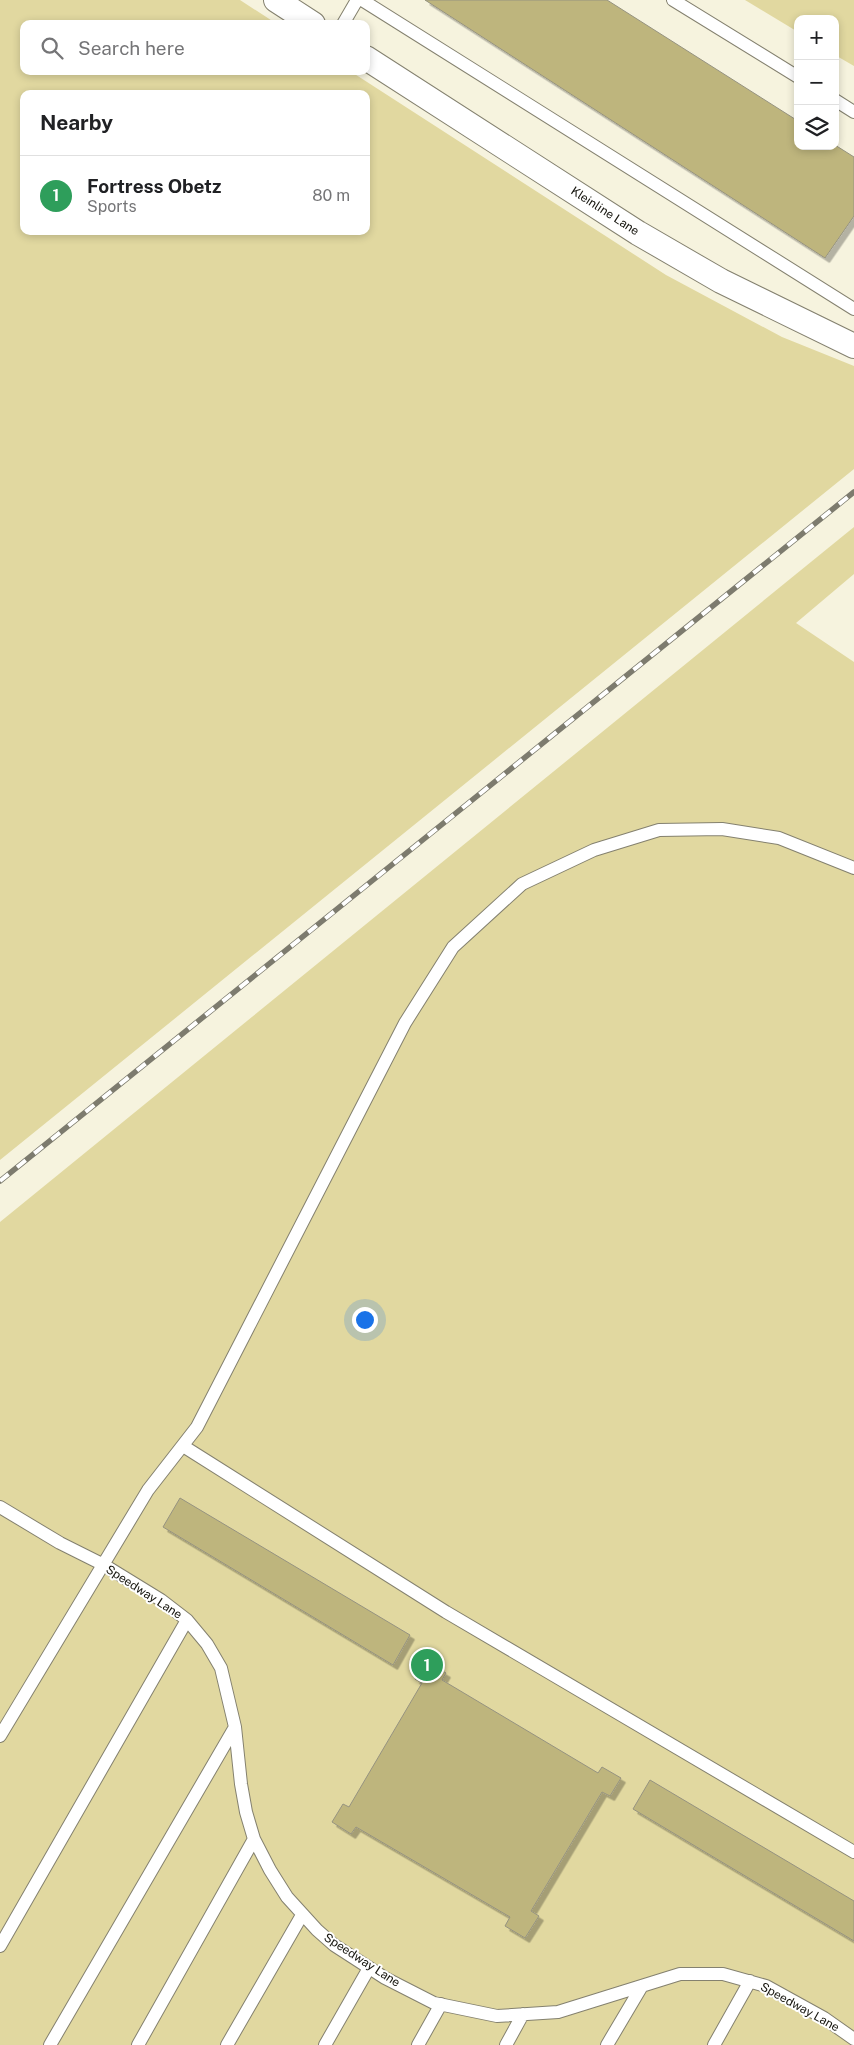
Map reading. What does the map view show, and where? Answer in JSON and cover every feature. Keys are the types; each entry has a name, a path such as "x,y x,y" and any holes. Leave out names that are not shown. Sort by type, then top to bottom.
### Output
{"street":[{"path":"276,0 307,20"},
{"name":"Kleinline Lane","path":"370,61 638,233 721,281 852,343"}],"lane":[{"path":"346,20 358,0"},
{"path":"362,0 854,309"},
{"path":"673,0 794,75"},
{"path":"839,103 854,112"},
{"path":"0,1736 148,1490 197,1427 405,1023 453,947 522,884 594,850 659,830 722,830 779,838 854,868"},
{"path":"182,1446 446,1612 854,1852"},
{"name":"Speedway Lane","path":"0,1507 60,1543 104,1565 161,1600 187,1620 207,1644 221,1668 235,1727 246,1812 254,1839 270,1870 302,1915 334,1945 369,1968 441,2004 497,2016 558,2012 680,1974 723,1974 766,1986 824,2018 852,2039"},
{"path":"0,1946 187,1620"},
{"path":"50,2045 235,1727"},
{"path":"138,2045 254,1839"},
{"path":"227,2045 302,1915"},
{"path":"325,2045 369,1968"},
{"path":"714,2045 750,1982"},
{"path":"607,2045 642,1986"},
{"path":"418,2045 441,2004"},
{"path":"506,2045 523,2014"}],"shaded area":[{"path":"0,0 240,0 271,20 20,20 20,75 356,75 666,275 782,337 854,366 854,469 0,1160"},
{"path":"745,0 854,0 854,66 839,57 839,15 794,15 794,30"},
{"path":"854,527 854,574 796,623 854,662 854,2045 0,2045 0,1222"}],"building":[{"path":"425,0 607,0 794,118 794,150 839,150 839,148 854,157 854,216 825,258"},
{"path":"180,1498 410,1635 393,1665 163,1527"},
{"path":"426,1661 446,1673 442,1680 598,1773 602,1767 621,1778 610,1796 602,1792 531,1911 539,1916 525,1938 505,1926 510,1917 356,1827 351,1834 332,1822 343,1804 349,1807 422,1683 415,1679"},
{"path":"650,1780 854,1901 854,1941 633,1809"}],"railway":[{"path":"0,1181 854,492"}],"place":[{"name":"Fortress Obetz","path":"427,1665"}]}
